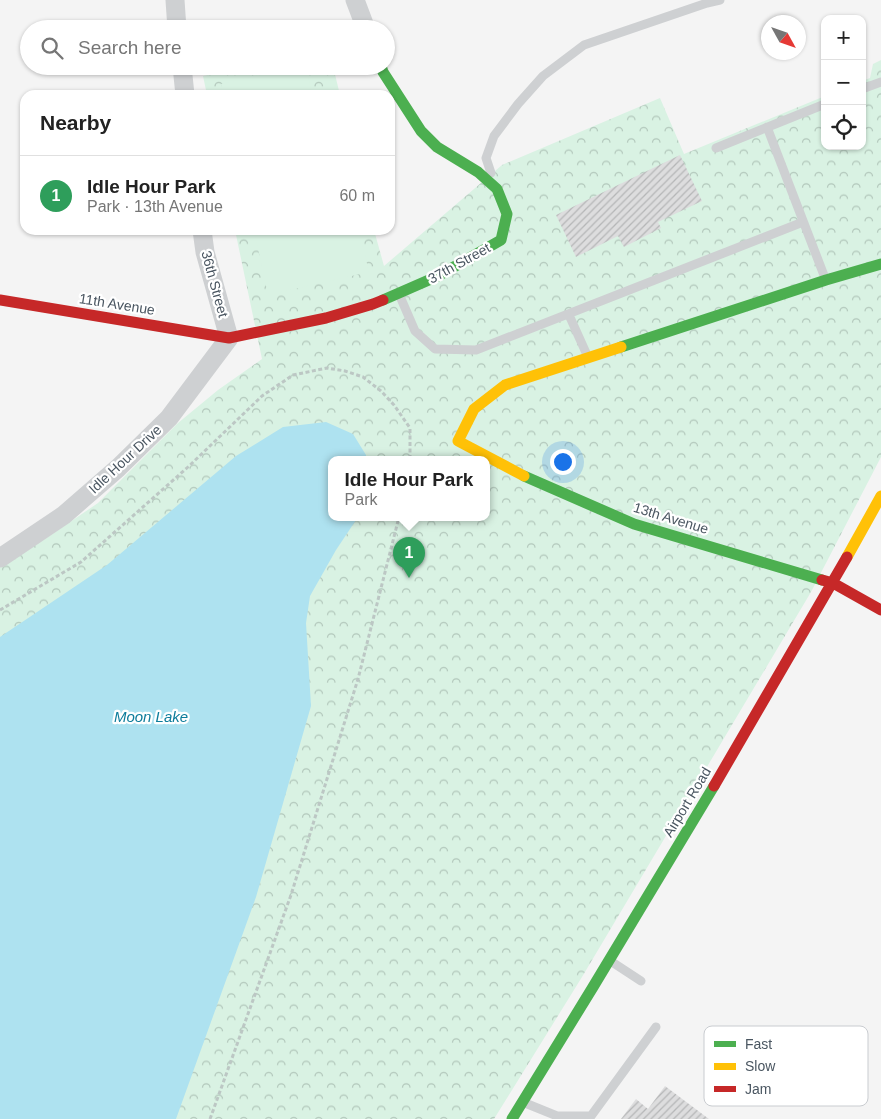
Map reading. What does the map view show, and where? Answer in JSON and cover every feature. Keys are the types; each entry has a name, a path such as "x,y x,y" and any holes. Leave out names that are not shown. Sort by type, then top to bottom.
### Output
{"street":[{"path":"175,0 177,20"},
{"path":"354,0 362,20"},
{"path":"183,75 184,90"},
{"name":"37th Street","path":"385,75 395,90"},
{"name":"37th Street","path":"229,338 326,318 373,304 438,276 501,240 507,214 497,189 478,172 437,147 421,131 395,91"},
{"name":"36th Street","path":"203,235 205,252 229,338"},
{"path":"588,358 826,280 881,264"},
{"name":"11th Avenue","path":"0,300 229,338"},
{"name":"Idle Hour Drive","path":"0,558 64,515 118,468 169,418 229,338"},
{"name":"13th Avenue","path":"486,456 458,441 474,409 506,385 588,358"},
{"name":"13th Avenue","path":"490,458 525,477 634,524 833,583 881,610"},
{"name":"Airport Road","path":"512,1119 610,960 833,583 881,496"}],"lane":[{"path":"497,189 486,158 494,136 518,104 543,76 584,45 707,2 720,0"},
{"path":"866,88 881,82"},
{"path":"716,148 822,105"},
{"path":"767,127 826,280"},
{"path":"399,293 416,331 435,349 476,350 804,222"},
{"path":"569,315 588,358"},
{"path":"610,960 642,981"},
{"path":"523,1102 557,1116 591,1116 656,1027"}],"path":[{"path":"0,610 81,562 188,467 262,396 293,374 327,368 363,377 381,391 410,428 410,456"},
{"path":"210,1119 294,886 358,679 398,521"}],"green space":[{"path":"881,60 881,457 811,592 582,977 494,1119 0,1119 0,565 45,539 98,503 178,423 218,390 262,359 236,235 375,235 384,266 502,165 660,98 684,154 821,98 821,150 866,150 866,80 870,78 873,64"},
{"path":"260,75 308,75 311,90 223,90 221,84"},
{"path":"335,75 339,90 206,90 203,76"},
{"path":"255,235 360,235 369,272 268,295"}],"water":[{"name":"Moon Lake","path":"326,422 353,434 366,456 328,456 328,521 355,521 336,550 310,596 306,623 311,706 256,897 176,1119 0,1119 0,637 107,565 236,456 283,427"}],"building":[{"path":"680,155 702,201 658,222 661,228 624,247 618,236 576,257 556,215"},
{"path":"665,1086 709,1119 621,1119 636,1099 648,1109"}],"traffic: fast":[{"path":"385,75 395,90"},
{"path":"383,300 438,276 501,240 507,214 497,189 478,172 437,147 421,131 395,91"},
{"path":"621,347 881,264"},
{"path":"524,476 634,524 822,580"},
{"path":"512,1119 714,786"}],"traffic: slow":[{"path":"486,456 458,441 474,409 505,385 621,347"},
{"path":"490,458 524,476"},
{"path":"847,557 881,496"}],"traffic: jam":[{"path":"0,300 229,338 326,318 383,300"},
{"path":"714,786 847,557"},
{"path":"822,580 833,583 881,610"}],"place":[{"name":"Idle Hour Park","path":"409,578"}]}
